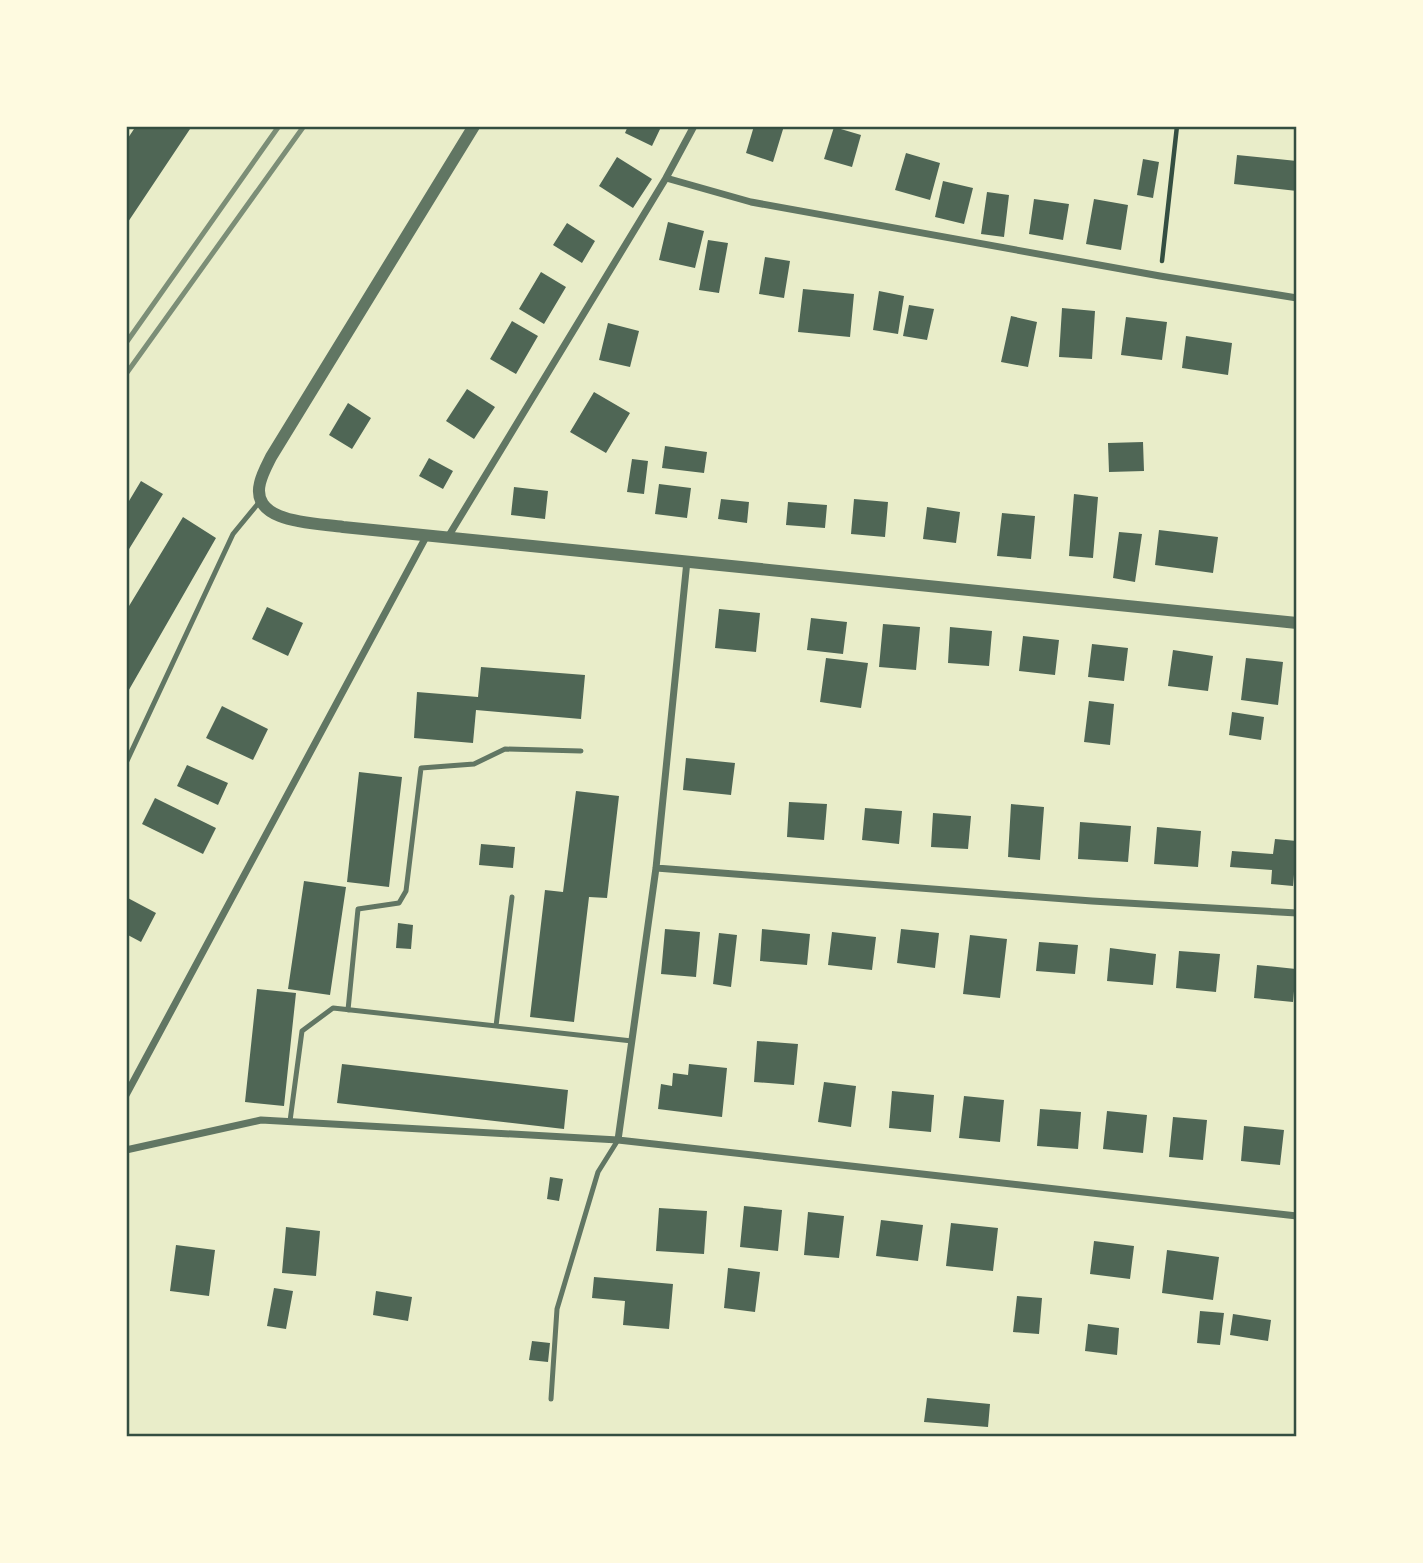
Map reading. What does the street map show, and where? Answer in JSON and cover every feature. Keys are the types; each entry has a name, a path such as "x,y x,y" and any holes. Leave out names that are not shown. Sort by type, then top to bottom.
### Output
{"street":[{"path":"474,126 271,457 259,485 261,500 268,511 282,518 343,527 1297,622"},
{"path":"449,537 666,178 694,126"},
{"path":"666,178 751,202 1297,298"},
{"path":"126,1095 427,534"},
{"path":"618,1140 656,867 687,561"},
{"path":"656,867 1091,901 1297,913"},
{"path":"126,1150 261,1120 290,1121 618,1140 1297,1216"}],"lane":[{"path":"126,763 233,534 261,500"},
{"path":"348,1010 358,909 399,903 406,891 421,768 474,764 505,749 581,751"},
{"path":"496,1026 512,897"},
{"path":"290,1121 302,1031 332,1008 632,1041"},
{"path":"551,1398 557,1309 598,1172 618,1140"}],"path":[{"path":"1160,276 1177,126"}],"building":[{"path":"136,126 192,126 126,225 126,141"},
{"path":"628,126 661,127 652,146 625,133"},
{"path":"754,126 784,126 773,162 746,153"},
{"path":"834,127 861,135 852,167 824,159"},
{"path":"906,153 940,163 930,200 895,190"},
{"path":"1237,155 1297,161 1297,191 1234,184"},
{"path":"617,157 652,179 633,208 599,186"},
{"path":"1143,159 1159,162 1153,198 1137,195"},
{"path":"943,181 973,188 964,224 935,217"},
{"path":"987,192 1009,195 1004,237 981,234"},
{"path":"1034,199 1069,204 1063,240 1029,234"},
{"path":"1094,199 1128,205 1121,250 1086,244"},
{"path":"668,222 704,231 695,268 659,260"},
{"path":"567,223 595,241 582,263 553,245"},
{"path":"708,240 728,243 719,293 699,290"},
{"path":"765,257 790,261 784,298 759,294"},
{"path":"541,272 566,287 544,324 519,309"},
{"path":"803,289 854,294 850,337 798,332"},
{"path":"879,291 904,296 898,334 873,330"},
{"path":"909,305 934,309 927,340 903,336"},
{"path":"1062,308 1095,311 1092,359 1059,357"},
{"path":"1011,316 1037,322 1028,367 1001,362"},
{"path":"1126,317 1167,322 1162,360 1121,355"},
{"path":"512,321 538,336 516,374 490,359"},
{"path":"608,323 639,331 630,367 599,360"},
{"path":"1186,336 1232,343 1228,375 1182,368"},
{"path":"467,389 495,407 474,439 446,421"},
{"path":"594,392 630,413 606,453 570,432"},
{"path":"348,403 371,418 352,449 329,435"},
{"path":"1143,442 1144,471 1109,472 1108,443"},
{"path":"665,446 707,452 704,473 662,468"},
{"path":"429,458 453,471 443,489 419,476"},
{"path":"632,459 648,461 644,494 627,492"},
{"path":"141,481 163,494 126,554 126,506"},
{"path":"659,484 691,488 687,518 655,514"},
{"path":"514,487 548,491 545,519 511,515"},
{"path":"1074,494 1098,497 1093,558 1069,556"},
{"path":"721,499 749,502 747,523 718,519"},
{"path":"854,499 888,502 885,537 851,534"},
{"path":"788,502 827,505 825,528 786,525"},
{"path":"927,507 960,512 956,543 923,539"},
{"path":"1002,513 1035,516 1031,559 997,556"},
{"path":"183,517 216,538 126,695 126,611"},
{"path":"1159,530 1218,537 1213,573 1155,565"},
{"path":"1119,532 1142,534 1135,582 1113,578"},
{"path":"267,607 303,623 288,656 252,639"},
{"path":"719,609 760,613 756,652 715,648"},
{"path":"811,618 847,622 843,654 807,650"},
{"path":"883,624 920,627 916,670 879,667"},
{"path":"950,627 992,631 989,666 948,663"},
{"path":"1023,636 1059,640 1055,675 1019,671"},
{"path":"1092,644 1128,648 1124,681 1088,677"},
{"path":"1173,650 1213,656 1208,691 1168,686"},
{"path":"826,658 868,663 861,708 820,702"},
{"path":"1246,658 1283,662 1278,705 1241,700"},
{"path":"481,667 585,675 581,719 476,710 473,743 414,738 417,692 478,697"},
{"path":"1089,701 1114,704 1110,745 1084,742"},
{"path":"222,706 268,729 253,760 206,738"},
{"path":"1232,712 1264,717 1261,740 1229,735"},
{"path":"686,758 735,763 731,795 683,790"},
{"path":"187,765 228,783 218,805 177,786"},
{"path":"359,772 402,777 389,887 347,882"},
{"path":"576,791 619,796 607,898 589,897 574,1022 530,1017 545,890 563,892"},
{"path":"155,798 216,828 203,854 142,824"},
{"path":"789,802 827,804 824,840 787,837"},
{"path":"1011,804 1044,807 1040,860 1008,857"},
{"path":"865,808 902,811 899,844 862,840"},
{"path":"933,813 971,816 968,849 931,847"},
{"path":"1080,822 1131,826 1128,862 1078,859"},
{"path":"1157,827 1201,831 1198,867 1154,864"},
{"path":"1275,839 1297,841 1293,886 1271,884 1272,870 1230,867 1232,851 1273,854"},
{"path":"481,844 515,847 513,868 479,865"},
{"path":"304,881 346,887 330,995 288,989"},
{"path":"126,897 156,913 141,942 126,934"},
{"path":"398,923 413,925 411,949 396,948"},
{"path":"665,929 700,932 696,977 661,974"},
{"path":"762,929 810,934 807,965 760,961"},
{"path":"901,929 939,933 935,968 897,963"},
{"path":"832,932 876,937 872,970 828,965"},
{"path":"719,933 737,935 731,987 713,984"},
{"path":"970,935 1007,939 1000,998 963,994"},
{"path":"1039,942 1078,945 1075,974 1036,971"},
{"path":"1110,948 1156,954 1153,985 1107,981"},
{"path":"1179,951 1220,954 1216,992 1176,988"},
{"path":"1257,965 1296,969 1293,1002 1254,998"},
{"path":"257,989 296,993 284,1106 245,1102"},
{"path":"757,1041 798,1044 794,1085 754,1082"},
{"path":"342,1064 568,1090 564,1129 337,1103"},
{"path":"689,1064 727,1068 722,1117 658,1109 661,1084 672,1086 673,1073 688,1075"},
{"path":"824,1082 856,1086 851,1127 818,1122"},
{"path":"892,1091 934,1095 931,1132 889,1128"},
{"path":"964,1096 1004,1100 1000,1142 959,1138"},
{"path":"1040,1109 1081,1112 1078,1149 1037,1146"},
{"path":"1107,1111 1147,1115 1143,1153 1103,1149"},
{"path":"1173,1117 1207,1120 1203,1160 1169,1157"},
{"path":"1244,1126 1284,1130 1280,1165 1241,1161"},
{"path":"550,1177 563,1179 559,1201 547,1199"},
{"path":"744,1206 782,1210 778,1251 740,1247"},
{"path":"659,1208 707,1211 704,1254 656,1251"},
{"path":"808,1212 844,1216 839,1258 804,1255"},
{"path":"881,1220 923,1225 918,1261 876,1256"},
{"path":"951,1223 998,1228 993,1271 946,1266"},
{"path":"286,1227 320,1231 316,1276 282,1273"},
{"path":"1094,1241 1134,1246 1130,1279 1090,1274"},
{"path":"176,1245 215,1250 209,1296 170,1291"},
{"path":"1167,1250 1219,1257 1213,1300 1162,1293"},
{"path":"728,1268 760,1272 755,1312 724,1308"},
{"path":"594,1277 673,1284 669,1329 623,1325 625,1301 592,1298"},
{"path":"274,1288 293,1291 286,1329 267,1326"},
{"path":"376,1291 412,1297 408,1321 373,1315"},
{"path":"1017,1296 1042,1298 1039,1334 1013,1332"},
{"path":"1200,1311 1224,1313 1220,1345 1197,1343"},
{"path":"1233,1314 1271,1320 1268,1341 1230,1335"},
{"path":"1088,1324 1119,1328 1117,1355 1085,1351"},
{"path":"532,1341 550,1343 548,1362 529,1360"},
{"path":"927,1398 990,1404 988,1427 924,1422"}],"railway":[{"path":"126,343 279,126"},
{"path":"126,374 304,126"}]}
